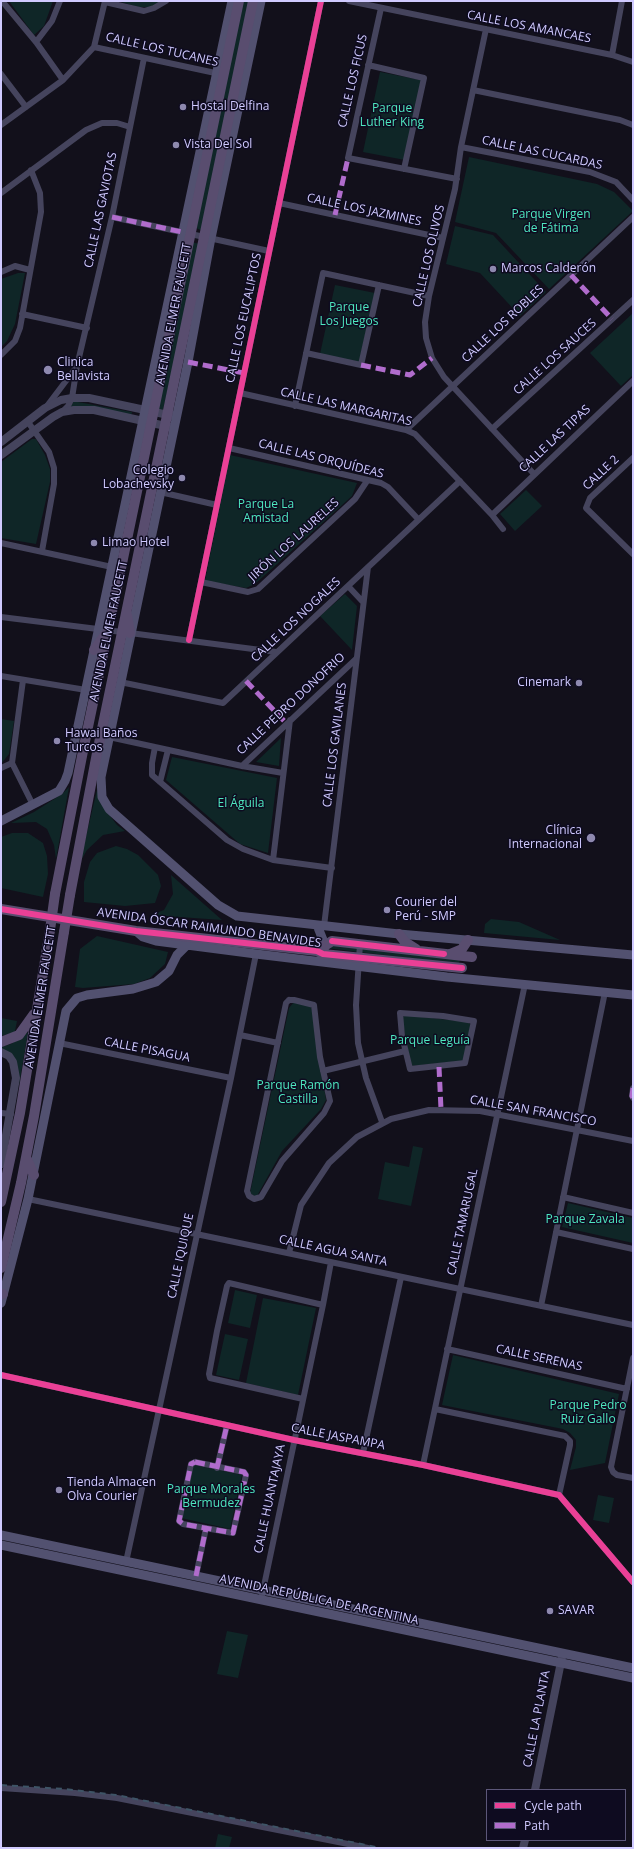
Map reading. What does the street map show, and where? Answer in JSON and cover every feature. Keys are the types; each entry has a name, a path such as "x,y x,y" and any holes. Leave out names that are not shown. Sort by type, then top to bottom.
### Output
{"main road":[{"name":"AVENIDA ELMER FAUCETT","path":"220,75 232,1"},
{"name":"AVENIDA ELMER FAUCETT","path":"1,1201 12,1158 55,894 103,630 148,410 220,75 239,1"},
{"name":"AVENIDA ELMER FAUCETT","path":"109,809 102,797 100,784 120,682 126,632 126,610 172,416 253,1"},
{"name":"AVENIDA ELMER FAUCETT","path":"207,237 261,1"},
{"name":"AVENIDA ELMER FAUCETT","path":"103,630 112,567 146,422"},
{"name":"AVENIDA ELMER FAUCETT","path":"1,1268 3,1248 16,1203 26,1157 53,1009 70,895 126,632 160,492 169,427"},
{"path":"94,650 103,630"},
{"name":"AVENIDA ELMER FAUCETT","path":"33,805 59,791 66,781 94,650"},
{"path":"1,821 33,805"},
{"name":"AVENIDA ÓSCAR RAIMUNDO BENAVIDES","path":"109,809 216,904 229,912 244,917 398,934 633,955"},
{"name":"AVENIDA ÓSCAR RAIMUNDO BENAVIDES","path":"1,908 136,931 323,950 359,962 400,971 633,995"},
{"path":"320,926 323,950"},
{"name":"AVENIDA ÓSCAR RAIMUNDO BENAVIDES","path":"136,931 143,937 156,941 256,954 323,950 360,944 472,957"},
{"path":"398,934 405,942 420,950"},
{"path":"444,954 456,952 465,946 468,940"},
{"name":"AVENIDA ÓSCAR RAIMUNDO BENAVIDES","path":"2,1297 34,1175 66,1011 77,998 87,995 133,989 156,982 168,971 180,951 187,946"},
{"name":"AVENIDA ÓSCAR RAIMUNDO BENAVIDES","path":"359,962 419,964 462,968"},
{"path":"400,971 419,964"},
{"path":"1,1042 12,1039 24,1030 38,1005"},
{"path":"26,1157 34,1175"},
{"path":"1,1201 7,1195 11,1194 14,1196 16,1203"},
{"name":"AVENIDA REPÚBLICA DE ARGENTINA","path":"1,1535 196,1576 262,1595 633,1678"},
{"name":"AVENIDA REPÚBLICA DE ARGENTINA","path":"1,1545 563,1653 633,1668"}],"street":[{"path":"2,1 36,42 63,80"},
{"path":"36,42 52,21 60,1"},
{"path":"1,125 63,80 94,47 105,2 144,11 154,8 166,1"},
{"name":"CALLE LOS EUCALIPTOS","path":"189,640 321,1"},
{"name":"CALLE LOS AMANCAES","path":"349,1 612,55 633,62"},
{"path":"612,55 622,1"},
{"name":"CALLE LOS FICUS","path":"381,8 348,158 404,169"},
{"name":"CALLE LOS OLIVOS","path":"486,29 457,179 429,296 425,322 426,338 432,358 438,369 452,387 534,474"},
{"name":"CALLE LOS TUCANES","path":"94,47 220,75"},
{"name":"CALLE LAS GAVIOTAS","path":"62,412 68,406 72,398 77,366 112,217 144,58"},
{"path":"368,65 424,78 404,169 457,179"},
{"path":"1,74 26,107"},
{"path":"474,90 620,120 633,125"},
{"path":"1,193 86,130 102,123 117,123 130,127"},
{"name":"CALLE LAS CUCARDAS","path":"462,147 590,172 616,182 633,200"},
{"path":"1,355 15,341 22,314 41,212 40,193 31,170"},
{"name":"CALLE LOS JAZMINES","path":"279,203 443,238"},
{"path":"112,217 269,251"},
{"name":"CALLE LOS ROBLES","path":"406,430 633,217"},
{"path":"1,272 15,266 30,270"},
{"path":"295,406 323,273 429,296"},
{"path":"306,354 361,365 379,285"},
{"name":"CALLE LOS SAUCES","path":"492,429 633,300"},
{"path":"22,314 87,328"},
{"name":"CALLE LAS GAVIOTAS","path":"45,408 70,378 77,366"},
{"name":"CALLE LAS TIPAS","path":"492,514 633,381"},
{"name":"CALLE LAS MARGARITAS","path":"240,394 406,430 419,437 492,514 503,529"},
{"path":"1,442 45,408 54,403 72,398 89,398 172,416"},
{"path":"1,455 34,430 62,412 83,409 169,427"},
{"path":"28,422 49,452 54,476 42,551"},
{"name":"CALLE LAS ORQUÍDEAS","path":"228,448 381,483 388,487 418,519"},
{"name":"CALLE 2","path":"633,458 590,498 587,504 588,511 633,554"},
{"name":"JIRÓN LOS LAURELES","path":"201,582 248,592 258,589 355,499 367,480"},
{"name":"CALLE LOS NOGALES","path":"120,682 223,703 460,481"},
{"path":"160,492 217,505"},
{"path":"1,543 112,567"},
{"name":"CALLE LOS GAVILANES","path":"320,926 332,868 368,566"},
{"path":"348,586 363,602"},
{"path":"1,617 276,652"},
{"name":"CALLE PEDRO DONOFRIO","path":"242,766 356,659"},
{"path":"1,676 86,690"},
{"path":"23,680 12,763 33,805"},
{"path":"273,860 290,720"},
{"name":"CALLE PEDRO DONOFRIO","path":"109,737 242,766 283,773"},
{"path":"156,747 151,772 152,775 227,840 243,849 273,860 332,868"},
{"path":"160,782 168,750"},
{"path":"1,768 12,763"},
{"path":"360,944 356,1011 362,1062 370,1093 382,1122"},
{"name":"CALLE IQUIQUE","path":"126,1562 231,1078 256,954"},
{"name":"CALLE TAMARUGAL","path":"423,1465 525,984"},
{"path":"542,1306 605,992"},
{"path":"294,1000 312,1004 315,1008 320,1057 330,1101 327,1107 282,1161 261,1197 258,1199 251,1198 247,1191 278,1043 286,1003 294,1000"},
{"path":"402,1012 474,1021 464,1064 411,1069 408,1068 405,1051 400,1014 402,1012"},
{"path":"240,1035 278,1043"},
{"name":"CALLE PISAGUA","path":"59,1043 231,1078"},
{"path":"323,1071 405,1051"},
{"path":"1,1052 9,1056 13,1062 16,1078 11,1114 1,1164"},
{"path":"633,1088 633,1098"},
{"name":"CALLE SAN FRANCISCO","path":"289,1253 300,1205 329,1163 344,1147 357,1137 382,1122 415,1112 441,1109 497,1113 633,1141"},
{"path":"1,1113 11,1114"},
{"path":"564,1198 633,1213"},
{"name":"CALLE AGUA SANTA","path":"28,1199 633,1325"},
{"path":"556,1232 633,1249"},
{"name":"CALLE HUANTAJAYA","path":"262,1595 331,1262"},
{"path":"362,1453 401,1277"},
{"path":"303,1399 212,1380 209,1374 227,1286 229,1283 323,1305"},
{"name":"CALLE SERENAS","path":"447,1349 627,1389"},
{"path":"633,1358 611,1467 613,1472 617,1475 633,1478"},
{"name":"CALLE JASPAMPA","path":"1,1375 294,1440 423,1465 559,1495"},
{"path":"435,1409 564,1436 570,1441 559,1495 633,1582"},
{"path":"218,1468 227,1425"},
{"path":"195,1462 218,1468 244,1472 246,1474 246,1479 234,1532 230,1534 206,1528 180,1523 179,1521 191,1464 195,1462"},
{"path":"196,1576 206,1528"},
{"name":"CALLE LA PLANTA","path":"535,1789 563,1653"},
{"path":"1,1788 75,1793 117,1798 368,1848"}],"green space":[{"path":"9,1 53,1 44,26 34,35"},
{"path":"118,1 163,1 150,7 138,7"},
{"path":"242,1 252,1 201,230 196,227"},
{"name":"Parque Luther King","path":"380,72 421,80 405,160 363,152"},
{"name":"Parque Virgen de Fátima","path":"469,157 597,184 614,192 633,211 549,289 496,233 455,222"},
{"name":"Marcos Calderón","path":"455,226 493,235 546,292 520,316 480,273 446,264"},
{"path":"191,242 200,244 163,410 158,409"},
{"path":"18,273 25,273 15,324 7,341 1,347 1,279"},
{"name":"Parque Los Juegos","path":"335,285 375,293 359,362 320,354"},
{"path":"633,313 633,375 621,386 590,353"},
{"path":"74,401 132,412 131,417 69,408"},
{"path":"32,439 36,439 45,455 50,469 50,482 36,544 1,538 1,462"},
{"name":"Parque La Amistad","path":"230,455 357,483 352,496 255,584 246,588 205,581"},
{"path":"526,490 542,506 515,531 500,514"},
{"path":"345,594 357,606 352,650 320,616"},
{"path":"1,719 14,721 9,754 1,764"},
{"path":"281,738 279,766 256,762"},
{"name":"El Águila","path":"172,757 277,778 268,853 240,844 166,780"},
{"path":"69,787 56,859 54,845 47,829 36,822 11,823 34,812 62,794"},
{"path":"97,790 101,804 117,825 125,831 103,835 87,850 80,862"},
{"path":"12,833 28,833 43,843 47,856 48,874 43,897 1,888 1,837"},
{"path":"116,846 127,849 138,855 158,875 161,886 155,903 125,906 84,902 84,882 90,862 97,853"},
{"path":"171,875 222,920 151,915 164,910 173,894"},
{"path":"491,919 519,922 560,940 484,933 485,924"},
{"path":"97,936 168,952 165,964 150,978 134,984 83,988 75,987 80,949"},
{"path":"326,944 460,959 459,964 326,948"},
{"name":"Parque Ramón Castilla","path":"294,1002 311,1005 326,1100 321,1109 282,1151 257,1196 254,1196 250,1193 289,1008"},
{"name":"Parque Leguía","path":"405,1015 468,1022 471,1025 463,1061 411,1066 402,1018"},
{"path":"1,1018 17,1021 15,1031 13,1033 1,1036"},
{"path":"28,1032 19,1085 16,1085 15,1065 1,1047 11,1044"},
{"path":"413,1146 423,1148 411,1206 378,1199 385,1162 409,1167"},
{"name":"Parque Zavala","path":"568,1203 633,1218 633,1243 562,1227"},
{"path":"235,1290 257,1295 250,1328 228,1323"},
{"path":"263,1298 316,1308 298,1395 246,1383"},
{"path":"225,1334 248,1339 239,1380 216,1375"},
{"name":"Parque Pedro Ruiz Gallo","path":"453,1355 619,1394 605,1463 570,1470 576,1447 576,1440 570,1433 563,1429 442,1405"},
{"name":"Parque Morales Bermudez","path":"194,1465 242,1475 230,1529 181,1518 191,1466"},
{"path":"598,1495 614,1498 609,1523 593,1520"},
{"path":"227,1631 248,1635 238,1678 217,1674"},
{"path":"218,1834 232,1837 229,1848 215,1848"}],"railway":[{"path":"1,1785 64,1789 116,1795 381,1848"}],"marked path":[{"path":"335,215 348,158"},
{"path":"112,217 182,232"},
{"path":"571,275 612,319"},
{"path":"361,365 410,375 432,358"},
{"path":"188,362 244,373"},
{"path":"246,681 286,723"},
{"path":"439,1067 441,1109"},
{"path":"633,1088 633,1098"},
{"path":"217,1468 227,1425"},
{"path":"195,1462 244,1472 246,1475 233,1533 183,1524 179,1521 191,1464 195,1462"},
{"path":"196,1576 206,1528"}],"cycle path":[{"path":"189,640 321,1"},
{"path":"1,909 136,931 317,951 323,954 462,968"},
{"path":"332,941 444,954"},
{"path":"1,1375 294,1440 423,1465 559,1495 633,1582"}],"place":[{"name":"Hostal Delfina","path":"183,107"},
{"name":"Vista Del Sol","path":"176,145"},
{"name":"Marcos Calderón","path":"493,269"},
{"name":"Clinica Bellavista","path":"48,370"},
{"name":"Colegio Lobachevsky","path":"182,478"},
{"name":"Limao Hotel","path":"94,543"},
{"name":"Cinemark","path":"579,683"},
{"name":"Hawai Baños Turcos","path":"57,741"},
{"name":"Clínica Internacional","path":"591,838"},
{"name":"Courier del Perú - SMP","path":"387,910"},
{"name":"Tienda Almacen Olva Courier","path":"59,1490"},
{"name":"SAVAR","path":"550,1611"}]}
